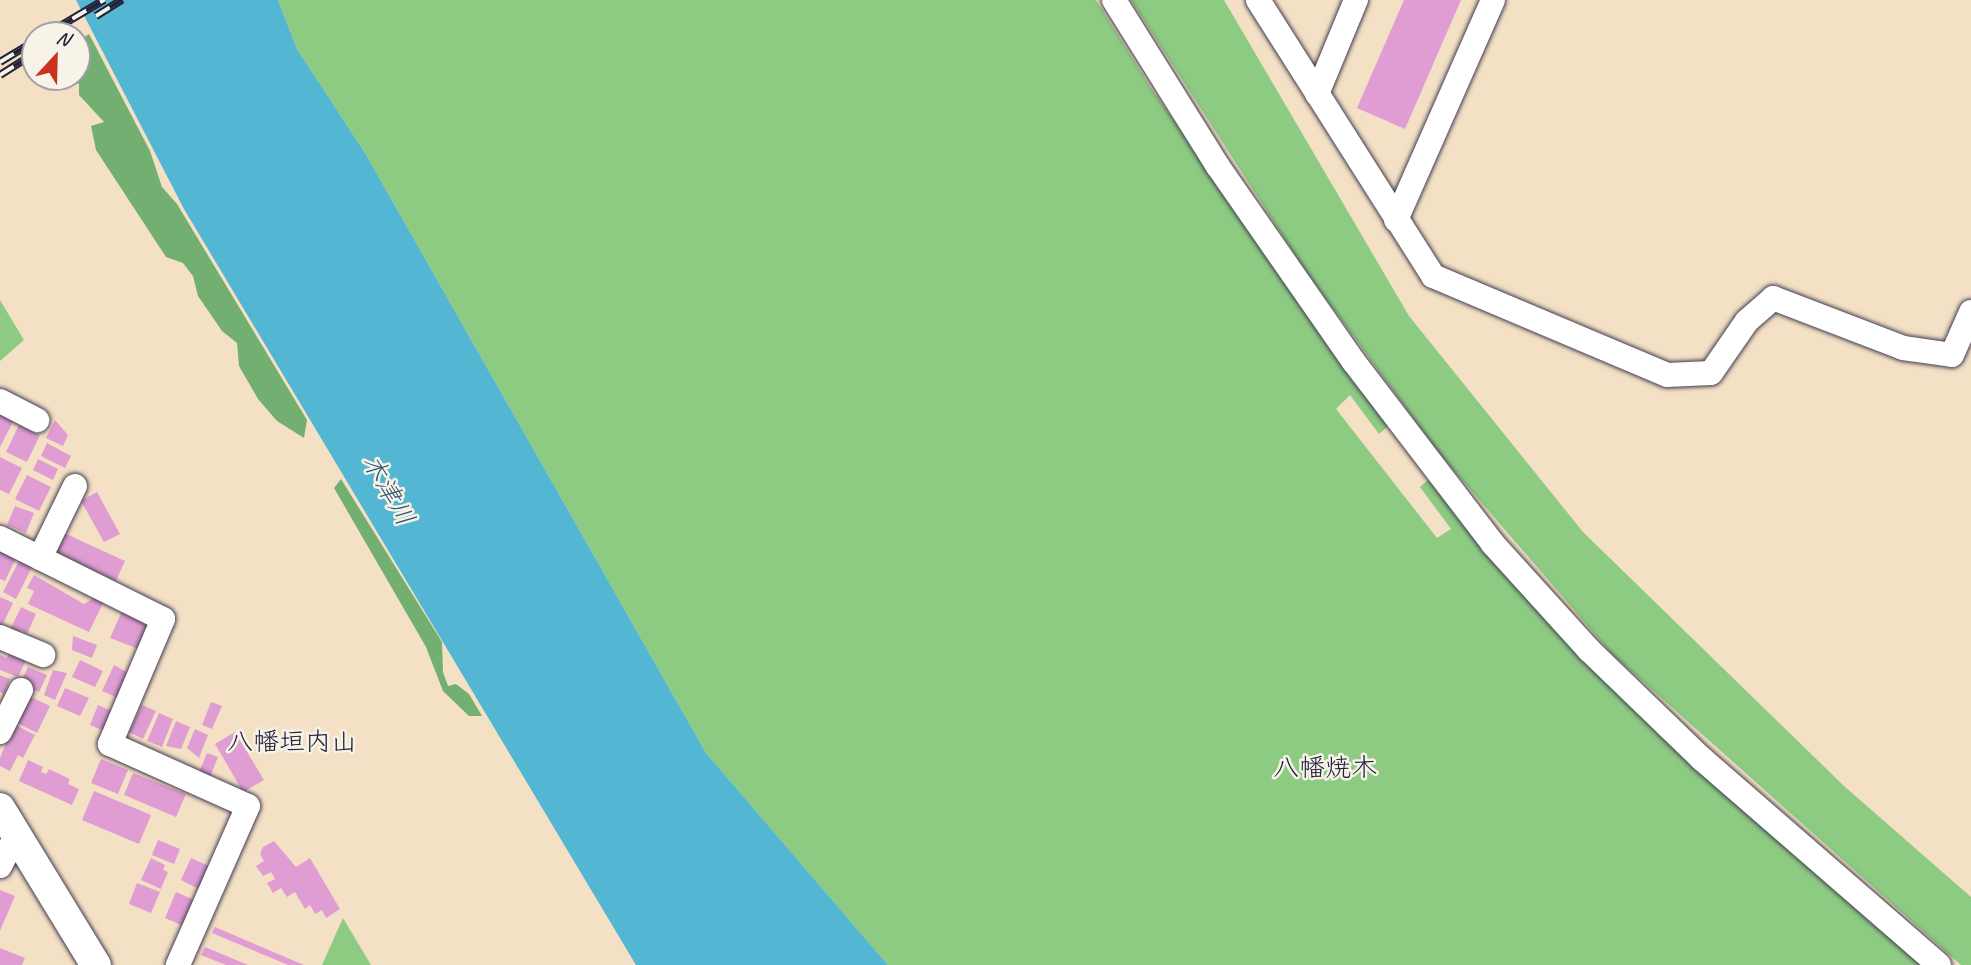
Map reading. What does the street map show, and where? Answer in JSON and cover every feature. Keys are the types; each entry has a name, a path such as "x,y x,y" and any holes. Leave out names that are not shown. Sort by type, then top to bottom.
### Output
{"main road":[{"path":"0,808 96,965"}],"street":[{"path":"1114,0 1217,165 1354,362 1493,544 1589,650 1702,759 1939,965"},
{"path":"1258,0 1433,276 1667,375 1711,373 1746,321 1773,298 1903,348 1952,355 1971,312"},
{"path":"1317,94 1356,0"},
{"path":"1396,220 1493,0"},
{"path":"0,401 37,420"},
{"path":"40,558 75,486"},
{"path":"0,538 163,619 110,744 248,806 178,965"},
{"path":"0,637 43,655"},
{"path":"0,732 22,690"},
{"path":"0,866 17,834"}],"green space":[{"path":"278,0 1096,0 1151,88 1388,426 1379,434 1350,395 1336,409 1437,538 1451,529 1420,487 1428,480 1501,569 1925,965 888,965 706,753 365,153 297,49"},
{"path":"1131,0 1224,0 1409,316 1583,532 1844,786 1971,897 1971,965 1961,965 1612,654 1438,452 1303,267"},
{"path":"91,38 150,151 162,187 177,204 307,420 304,438 277,421 258,399 239,366 237,343 222,331 198,296 193,276 183,263 166,257 96,150 91,126 104,122 79,95 79,91 91,91"},
{"path":"0,300 24,340 0,361"},
{"path":"341,479 442,642 443,672 448,686 456,684 469,694 482,716 469,716 443,691 426,647 334,488"},
{"path":"343,918 371,965 322,965"}],"water":[{"name":"木津川","path":"76,0 278,0 297,49 365,153 706,753 888,965 636,965 184,209 91,29 91,21 87,21"}],"building":[{"path":"1404,0 1461,0 1405,129 1357,108"},
{"path":"0,415 13,422 0,447"},
{"path":"55,420 68,435 63,446 46,438"},
{"path":"19,425 40,435 27,462 6,452"},
{"path":"47,443 71,456 65,468 41,456"},
{"path":"0,457 22,468 9,494 0,490"},
{"path":"38,459 58,469 53,480 33,470"},
{"path":"27,475 51,487 39,511 15,499"},
{"path":"97,492 120,534 104,542 81,501"},
{"path":"15,506 34,513 26,533 7,525"},
{"path":"64,533 125,561 116,581 55,553"},
{"path":"0,551 16,558 5,581 0,579"},
{"path":"20,559 33,565 16,599 3,592"},
{"path":"34,575 84,604 94,598 103,603 89,632 28,604 34,591 27,588"},
{"path":"0,597 13,603 2,626 0,625"},
{"path":"21,607 36,614 27,634 20,630 18,634 10,630"},
{"path":"123,609 145,618 143,624 153,629 144,651 110,638"},
{"path":"73,636 97,645 92,658 72,650"},
{"path":"9,653 26,660 18,677 0,670 0,655 7,658"},
{"path":"80,660 103,671 95,687 72,677"},
{"path":"114,665 130,674 120,699 102,691"},
{"path":"28,667 47,675 39,692 20,684"},
{"path":"53,670 67,673 55,700 44,695"},
{"path":"0,675 10,679 4,694 0,692"},
{"path":"65,688 89,698 80,716 57,706"},
{"path":"29,696 50,706 37,733 15,722"},
{"path":"211,702 222,706 212,729 202,725"},
{"path":"98,705 116,713 107,732 90,725"},
{"path":"142,705 156,711 143,739 129,732"},
{"path":"159,713 173,719 162,747 147,741"},
{"path":"176,721 190,727 181,749 166,746"},
{"path":"14,724 35,735 23,758 18,755 10,771 0,766 0,758"},
{"path":"195,729 208,735 199,758 187,748"},
{"path":"235,732 264,780 243,792 215,744"},
{"path":"207,753 218,757 210,777 199,772"},
{"path":"101,759 128,770 118,794 91,783"},
{"path":"28,760 43,767 41,772 46,774 49,769 70,779 68,784 79,789 72,805 19,781"},
{"path":"133,773 186,794 176,817 124,795"},
{"path":"94,791 151,815 139,844 82,820"},
{"path":"158,840 180,849 174,864 152,855"},
{"path":"274,841 296,867 310,858 340,909 326,918 322,910 315,914 310,905 305,909 295,892 287,897 281,888 273,893 267,883 275,879 271,872 263,876 256,866 264,861 260,854 263,847"},
{"path":"151,858 165,865 163,870 168,872 161,889 141,880"},
{"path":"191,858 211,867 201,890 181,880"},
{"path":"137,883 160,892 151,913 129,904"},
{"path":"0,890 15,896 0,931"},
{"path":"176,892 194,900 186,927 165,918"},
{"path":"215,927 304,965 288,965 212,933"},
{"path":"205,947 248,965 226,965 201,955"},
{"path":"0,948 25,958 22,965 0,965"}],"railway":[{"path":"69,21 104,0"},
{"path":"96,16 122,0"},
{"path":"0,62 21,49"},
{"path":"0,75 21,62"}],"district":[{"name":"八幡垣内山","path":"292,742"},
{"name":"八幡焼木","path":"1325,768"}]}
